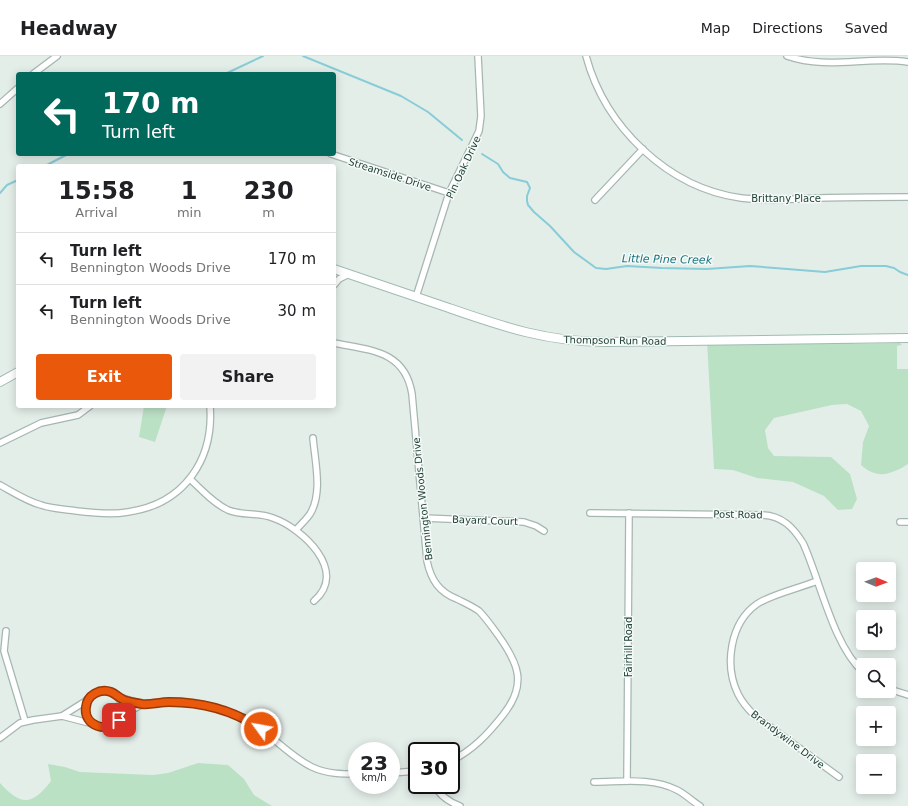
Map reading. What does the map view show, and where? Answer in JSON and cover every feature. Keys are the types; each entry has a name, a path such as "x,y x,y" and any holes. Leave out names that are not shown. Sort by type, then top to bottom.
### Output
{"street":[{"path":"37,72 57,56"},
{"name":"Pin Oak Drive","path":"416,297 449,194 479,131 481,116 478,56"},
{"name":"Brittany Place","path":"586,56 598,90 610,110 629,136 663,165 692,183 717,193 739,198 770,200 908,197"},
{"path":"787,56 807,62 882,58 908,62"},
{"path":"0,104 16,90"},
{"path":"596,200 643,149"},
{"name":"Streamside Drive","path":"336,156 449,194"},
{"name":"Thompson Run Road","path":"336,270 518,331 574,341 606,342 908,338"},
{"path":"336,283 339,279 350,274"},
{"name":"Bennington Woods Drive","path":"336,343 387,355 400,366 407,376 412,394 428,566 436,585 448,595 469,604 480,612 509,651 518,672 516,692 511,704 479,743 460,757"},
{"path":"0,382 16,373"},
{"path":"0,443 41,423 78,415 87,408"},
{"path":"0,485 45,507 95,513 119,513 140,510 155,505 172,495 190,479 201,463 207,448 210,429 210,408"},
{"path":"296,530 310,514 316,499 313,438"},
{"path":"190,479 212,499 226,509 239,514 274,518 296,530 314,548 321,557 325,567 327,579 325,586 319,597 314,601"},
{"name":"Post Road","path":"590,513 756,514 777,517 793,529 803,543 843,646 856,665"},
{"name":"Fairhill Road","path":"627,781 629,513"},
{"name":"Bayard Court","path":"424,518 524,522 536,526 544,531"},
{"path":"900,522 908,522"},
{"name":"Brandywine Drive","path":"817,581 763,601 753,608 741,622 735,634 732,645 732,671 737,693 754,715 840,777"},
{"path":"6,631 4,651 26,721"},
{"path":"62,716 95,693 103,691 111,692 118,697 143,704 166,702 193,703 222,709 257,726 311,766 332,773 348,774"},
{"path":"896,691 908,694"},
{"path":"90,697 86,705 86,714 91,722 97,726"},
{"path":"118,697 121,701 122,707 122,714 119,720"},
{"path":"0,738 15,726 26,721 62,716 104,728 109,727 129,711 143,704"},
{"path":"594,782 627,781 655,782 664,784 677,790 699,806"},
{"path":"441,794 452,803 460,806"}],"green space":[{"path":"853,340 854,344 900,343 902,345 897,346 897,369 908,369 908,464 887,474 874,473 861,465 863,442 869,426 861,411 847,404 832,405 774,418 765,430 768,448 774,456 831,457 850,474 857,499 852,509 838,510 824,496 793,482 757,478 733,470 714,469 707,341"},
{"path":"144,408 166,408 155,442 139,437"},
{"path":"198,763 228,765 244,779 254,795 272,806 0,806 0,783 7,791 20,799 32,799 38,795 51,781 48,764 65,767 80,772 153,775 168,773"}],"waterway":[{"name":"Little Pine Creek","path":"229,72 263,56"},
{"name":"Little Pine Creek","path":"303,56 401,96 428,112 462,140"},
{"name":"Little Pine Creek","path":"482,154 498,164 503,172 510,178 527,182 530,188 527,196 528,205 574,252 596,268 606,269 627,266 707,269 750,266 825,272 861,266 886,266 908,275"},
{"name":"Little Pine Creek","path":"49,164 64,156"},
{"name":"Little Pine Creek","path":"0,193 7,185 16,181"}],"route":[{"path":"119,720 117,723 104,728 94,724 89,720 86,712 86,705 90,697 97,692 106,691 134,703 179,702 203,704 231,713 261,729"}]}
